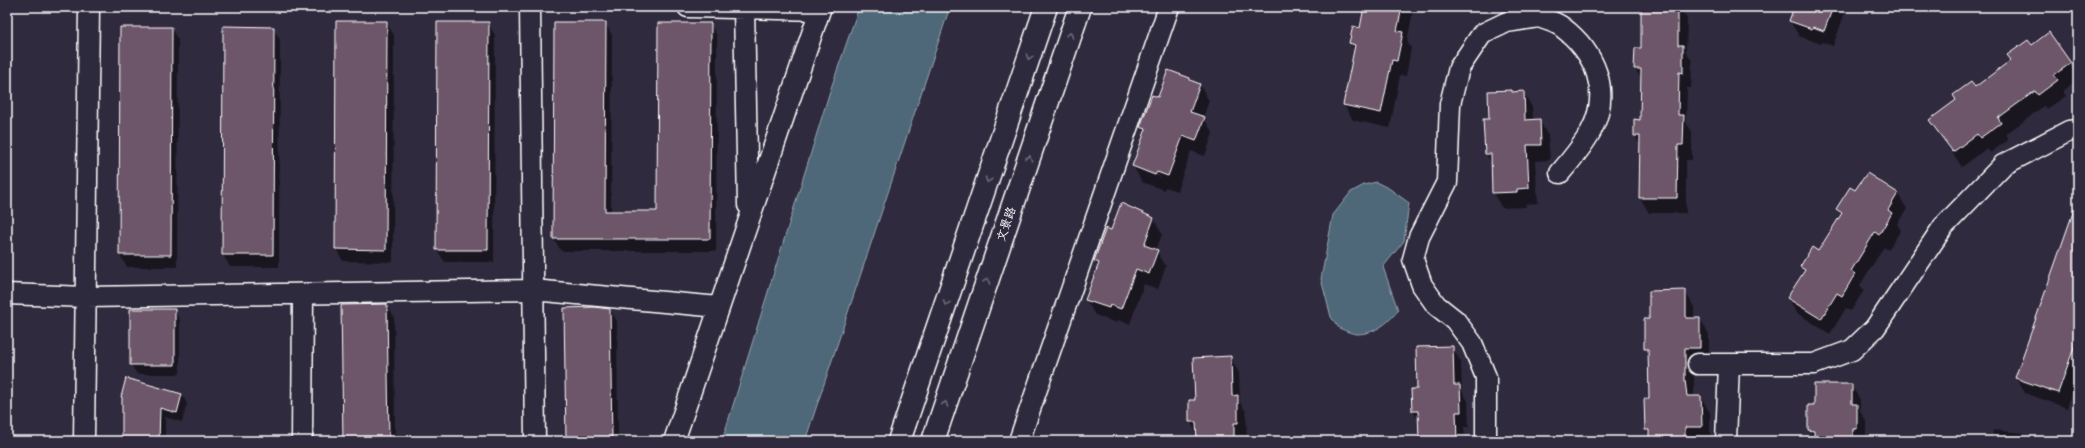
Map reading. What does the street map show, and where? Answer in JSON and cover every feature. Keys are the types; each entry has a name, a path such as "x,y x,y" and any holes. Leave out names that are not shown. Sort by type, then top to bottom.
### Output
{"main road":[{"path":"900,441 1046,7"},
{"name":"文景路","path":"933,441 1080,7"}],"lane":[{"path":"84,441 89,7"},
{"path":"530,7 535,441"},
{"path":"674,441 820,9 688,7"},
{"path":"1019,441 1169,7"},
{"path":"744,8 748,219"},
{"path":"1486,441 1486,377 1472,343 1455,320 1436,305 1422,285 1413,258 1419,237 1447,182 1450,104 1459,68 1482,34 1507,22 1541,12 1561,26 1586,50 1599,76 1600,102 1591,130 1560,173"},
{"path":"1698,364 1814,364 1852,350 1875,328 1943,227 2003,165 2068,131 2078,130"},
{"path":"7,294 86,297 533,290 719,307"},
{"path":"302,441 303,294"},
{"path":"1726,441 1729,364"}],"water":[{"path":"859,7 950,7 805,441 722,441 829,94"},
{"path":"1376,182 1390,189 1409,203 1404,241 1383,267 1398,310 1386,323 1375,330 1363,334 1355,334 1339,328 1331,317 1321,279 1333,215 1351,192 1364,185"}],"building":[{"path":"1364,7 1402,7 1397,31 1403,32 1397,61 1392,60 1381,113 1343,105 1355,45 1349,43 1353,26 1360,28"},
{"path":"1641,7 1678,7 1678,45 1683,45 1683,73 1679,72 1678,115 1684,115 1683,145 1678,145 1677,198 1639,198 1640,136 1634,136 1634,119 1640,120 1641,69 1634,69 1635,48 1641,48"},
{"path":"1794,7 1833,7 1824,31 1813,27 1812,29 1789,21"},
{"path":"336,21 387,21 386,250 335,249"},
{"path":"437,22 489,22 488,250 436,250"},
{"path":"554,22 606,22 605,211 657,211 658,23 711,23 710,239 553,239"},
{"path":"223,26 274,27 273,255 222,255"},
{"path":"120,27 172,27 171,255 119,255"},
{"path":"2049,32 2071,63 2054,75 2058,80 2038,95 2035,91 1998,118 2001,123 1980,138 1977,134 1953,152 1929,120 1956,100 1953,95 1971,82 1975,87 2011,60 2007,55 2028,40 2032,45"},
{"path":"1168,70 1190,78 1190,80 1200,84 1190,112 1205,117 1196,141 1183,136 1168,176 1157,172 1155,175 1132,166 1146,129 1140,127 1152,95 1158,97"},
{"path":"1512,90 1512,92 1524,91 1525,120 1540,119 1541,145 1527,145 1529,188 1517,189 1517,192 1492,193 1491,154 1485,154 1483,119 1489,119 1488,91"},
{"path":"1867,173 1898,193 1888,210 1892,213 1879,235 1875,232 1851,271 1855,274 1842,296 1837,293 1821,319 1787,298 1805,270 1800,267 1812,247 1818,251 1842,213 1836,209 1850,187 1855,190"},
{"path":"1121,203 1154,218 1144,245 1158,250 1149,274 1136,269 1121,309 1110,305 1109,308 1085,300 1099,263 1094,261 1106,228 1111,230"},
{"path":"2076,204 2078,204 2078,336 2058,393 2015,378"},
{"path":"1686,290 1686,318 1700,318 1700,348 1685,348 1685,380 1687,396 1701,396 1702,427 1685,427 1685,441 1649,441 1649,430 1645,430 1644,399 1649,399 1648,349 1644,349 1644,319 1649,319 1649,291"},
{"path":"387,304 389,441 343,441 341,305"},
{"path":"594,307 610,309 612,441 566,441 564,308"},
{"path":"130,309 175,309 175,365 130,365"},
{"path":"1453,346 1454,385 1460,385 1461,412 1456,412 1457,441 1419,441 1418,411 1412,411 1411,389 1417,389 1416,347"},
{"path":"1231,356 1232,396 1238,395 1238,423 1234,423 1234,441 1197,441 1196,422 1189,422 1189,400 1195,400 1193,358"},
{"path":"126,378 182,394 177,413 160,408 159,441 122,441 121,397"},
{"path":"1814,384 1852,384 1852,404 1857,404 1857,429 1853,429 1853,441 1814,441 1814,431 1808,430 1808,405 1814,405"}]}
